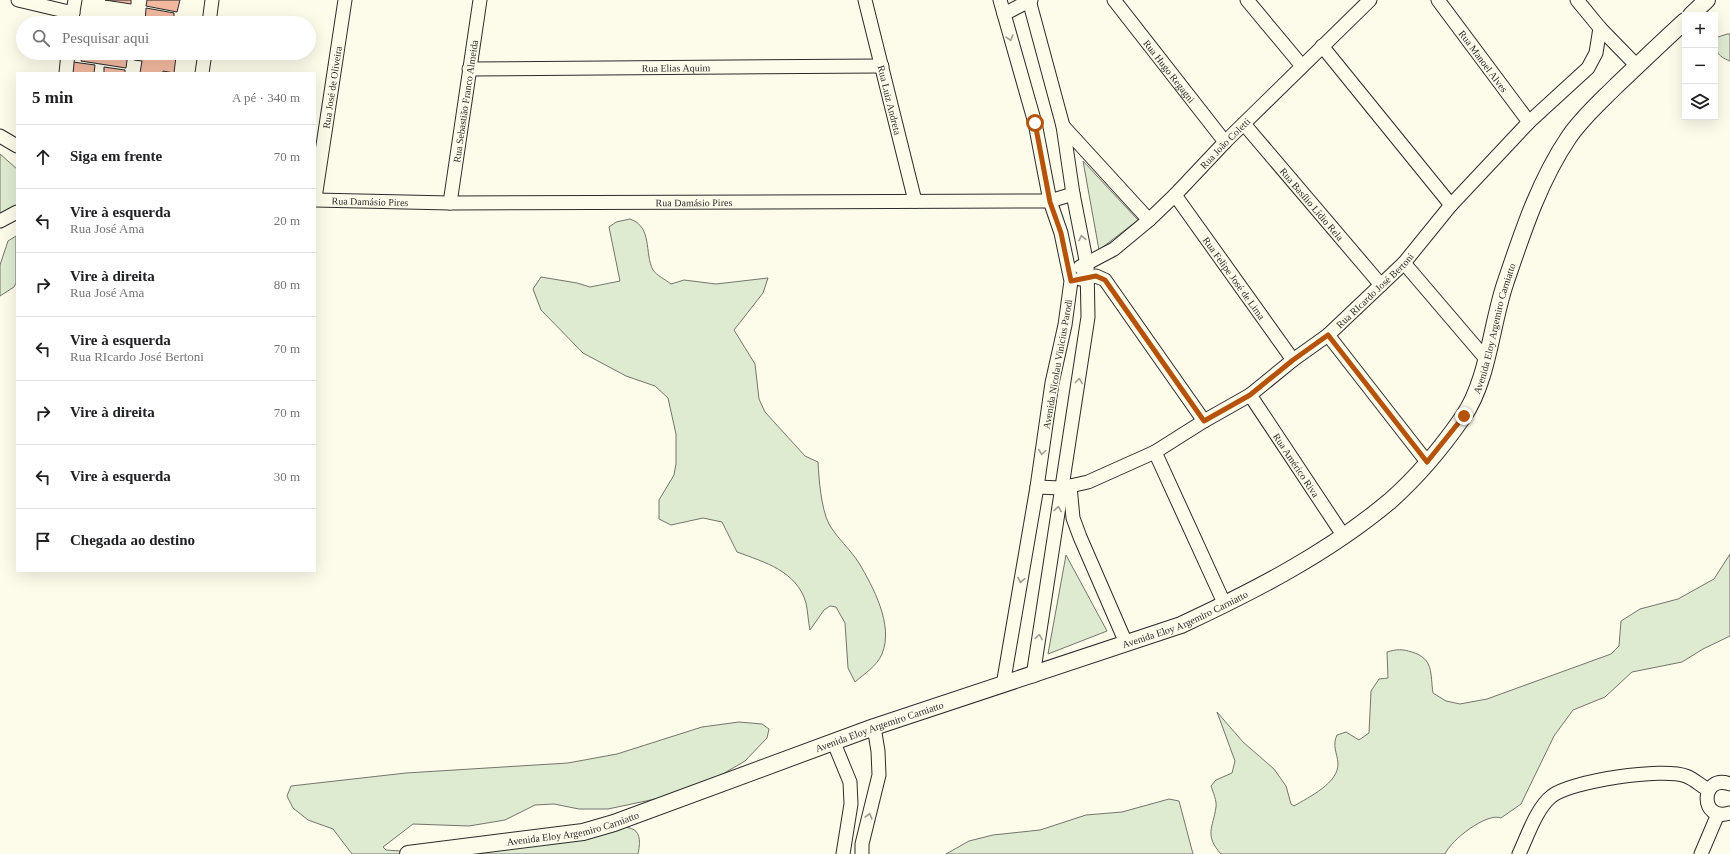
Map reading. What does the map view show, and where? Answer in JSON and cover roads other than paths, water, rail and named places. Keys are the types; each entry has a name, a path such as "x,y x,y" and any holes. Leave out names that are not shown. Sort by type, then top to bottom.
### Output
{"street":[{"path":"18,0 73,12"},
{"path":"210,16 212,0"},
{"name":"Rua José de Oliveira","path":"316,193 346,0"},
{"name":"Rua Sebastião Franco Almeida","path":"450,203 480,0"},
{"name":"Rua Luiz Andreta","path":"865,0 915,201"},
{"name":"Avenida Nicolau Vinicius Parodi","path":"1000,0 1035,123 1050,202 1061,233 1070,276 1065,325 1052,383 1037,488 1003,685"},
{"path":"1004,14 1030,0"},
{"name":"Avenida Nicolau Vinicius Parodi","path":"1030,0 1062,126 1087,271 1088,317 1066,487 1033,676"},
{"name":"Rua Hugo Regagni","path":"1114,0 1225,142"},
{"path":"1247,0 1302,66"},
{"name":"Rua João Coletti","path":"1070,276 1087,271 1149,220 1225,142 1370,0"},
{"name":"Rua Manoel Alves","path":"1438,0 1528,122"},
{"path":"1577,0 1600,28 1637,66"},
{"path":"1694,12 1704,1"},
{"name":"Avenida Eloy Argemiro Carniatto","path":"408,854 583,832 614,823 874,727 1033,676 1181,625 1225,604 1283,573 1343,535 1390,500 1427,462 1464,416 1482,378 1503,292 1523,229 1546,177 1569,137 1588,113 1682,23"},
{"name":"Rua RIcardo José Bertoni","path":"1037,488 1066,487 1102,476 1154,452 1250,395 1293,360 1328,335 1404,263 1451,205 1528,122 1588,68 1596,53 1600,28"},
{"path":"1322,46 1451,205"},
{"path":"66,72 67,60"},
{"path":"202,72 204,60"},
{"name":"Rua Elias Aquim","path":"469,69 882,66"},
{"name":"Rua Basílio Lídio Rela","path":"1244,124 1381,284"},
{"path":"1062,126 1149,220"},
{"path":"0,136 16,145"},
{"name":"Rua Damásio Pires","path":"316,199 450,203 915,201 1050,202 1073,194"},
{"name":"Rua Felipe José de Lima","path":"1175,195 1293,360"},
{"path":"0,221 16,213"},
{"path":"1404,263 1486,359"},
{"path":"1087,271 1105,280 1204,421"},
{"path":"1328,335 1427,462"},
{"name":"Rua Américo Riva","path":"1250,395 1343,535"},
{"path":"1154,452 1225,604"},
{"path":"1066,487 1073,518 1080,537 1126,644"},
{"path":"862,854 862,844 879,775 878,751 874,727"},
{"path":"834,743 850,782 851,804 843,854"},
{"path":"1519,854 1539,812 1552,796 1578,786 1640,773 1664,772 1685,776 1709,790"},
{"path":"1701,854 1724,813 1713,811 1707,802 1709,790 1715,784 1729,781"}]}
